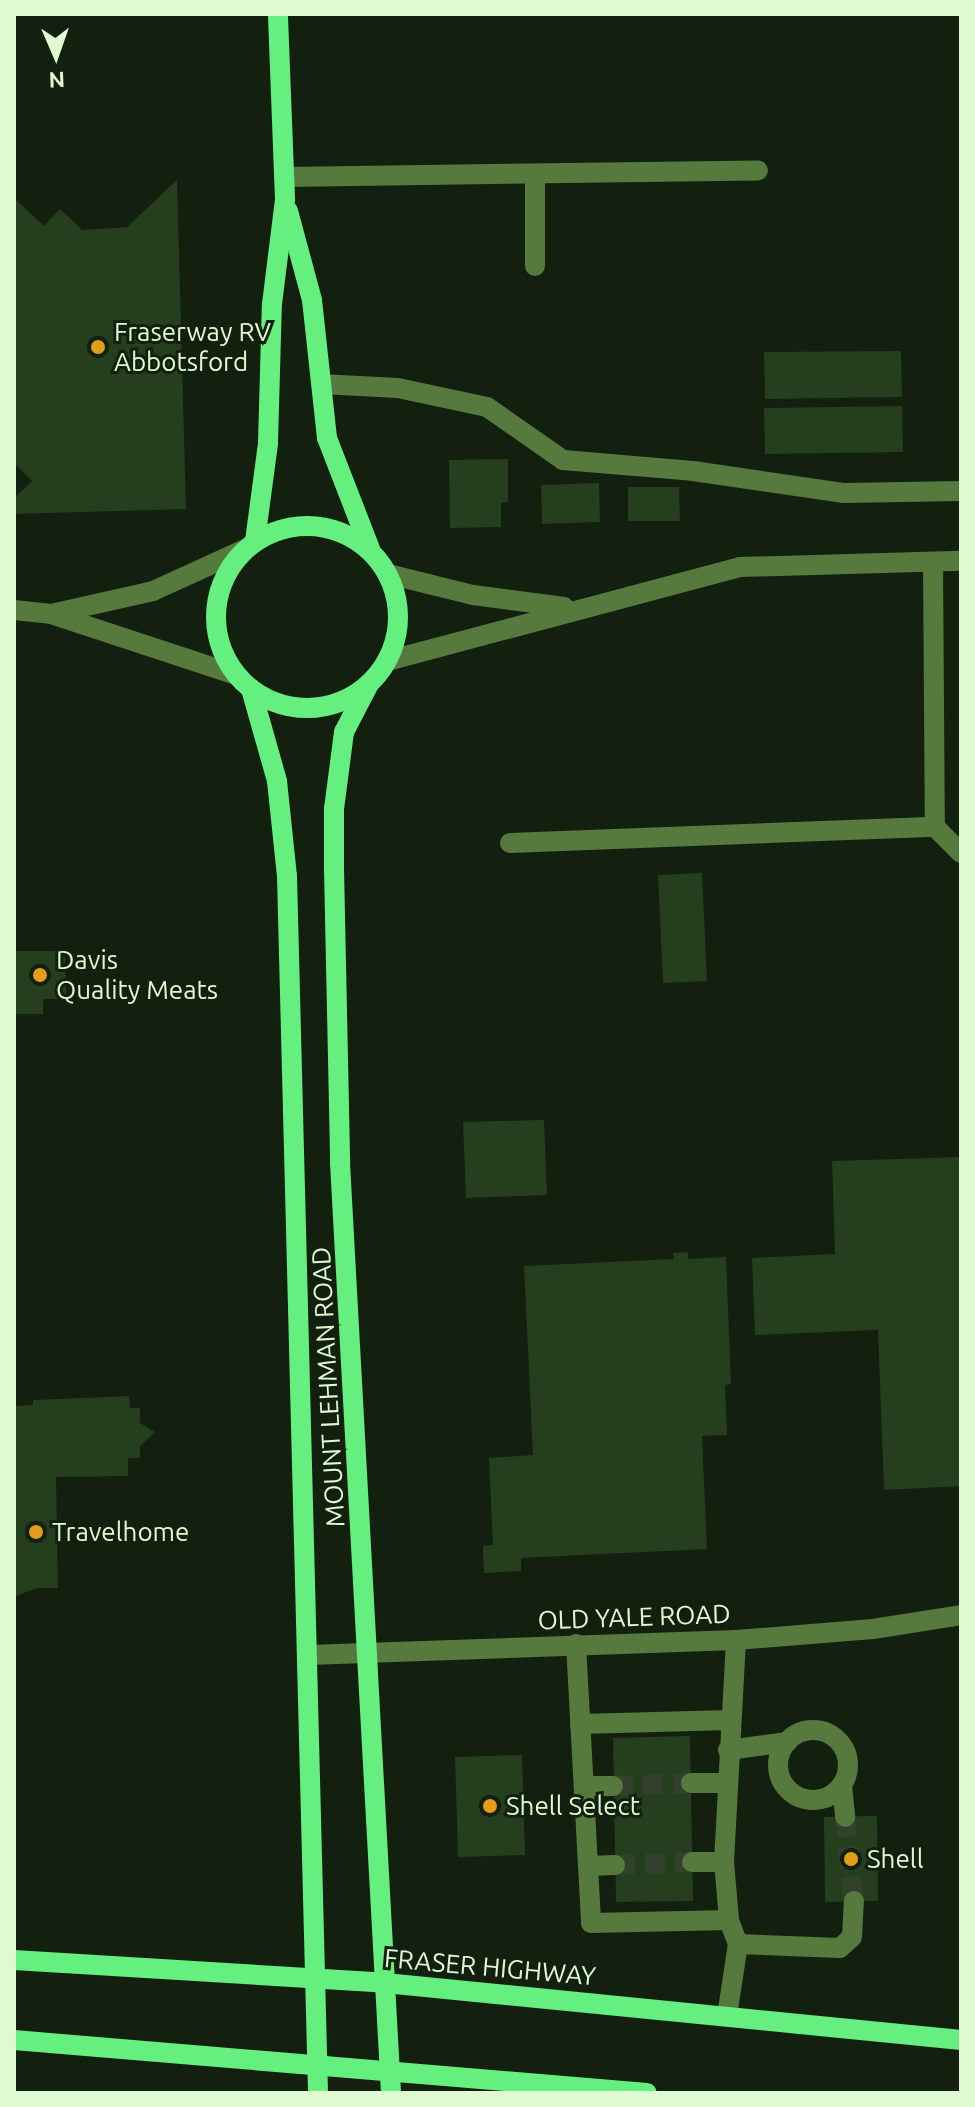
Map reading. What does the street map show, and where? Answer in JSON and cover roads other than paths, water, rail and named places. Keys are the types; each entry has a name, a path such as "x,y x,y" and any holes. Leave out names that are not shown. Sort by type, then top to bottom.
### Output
{"main road":[{"path":"278,14 285,199 272,304 270,429 250,545 219,589 214,620 221,650 244,682 286,706 315,708 344,701 369,684 387,661 397,633 398,603 388,574 370,549 331,452 312,300 285,199"},
{"path":"250,545 283,527 314,525 344,533 370,549"},
{"name":"MOUNT LEHMAN ROAD","path":"244,682 277,781 287,876 318,2093"},
{"name":"MOUNT LEHMAN ROAD","path":"369,684 344,732 334,809 340,1163 391,2093"},
{"name":"FRASER HIGHWAY","path":"14,1960 385,1983 961,2040"},
{"path":"14,2040 647,2093"}],"street":[{"path":"284,177 535,176 758,170"},
{"path":"535,176 535,266"},
{"path":"321,384 398,388 487,407 563,460 693,471 844,493 961,491"},
{"path":"51,614 153,591 250,545"},
{"path":"387,661 571,608 740,567 961,561"},
{"path":"933,562 935,827 961,853"},
{"path":"388,574 473,595 571,608"},
{"path":"14,610 51,614 244,682"},
{"path":"510,843 935,827"},
{"name":"OLD YALE ROAD","path":"308,1655 736,1640 873,1629 961,1615"},
{"path":"727,2016 738,1944 729,1920 724,1862 736,1640"},
{"path":"576,1644 591,1923 729,1920"},
{"path":"580,1724 730,1720"},
{"path":"728,1750 787,1742 806,1731 830,1734 849,1763 842,1786 845,1817"},
{"path":"787,1742 779,1774 791,1792 823,1799 842,1786"},
{"path":"691,1783 726,1783"},
{"path":"584,1786 613,1786"},
{"path":"692,1862 724,1862"},
{"path":"588,1866 615,1865"},
{"path":"738,1944 840,1948 852,1937 854,1901"}],"tunnel":[{"path":"613,1786 691,1783"},
{"path":"845,1817 854,1901"},
{"path":"615,1865 692,1862"}],"place":[{"name":"Fraserway RV Abbotsford","path":"98,347"},
{"name":"Davis Quality Meats","path":"40,975"},
{"name":"Travelhome","path":"36,1532"},
{"name":"Shell Select","path":"490,1806"},
{"name":"Shell","path":"851,1859"}]}
